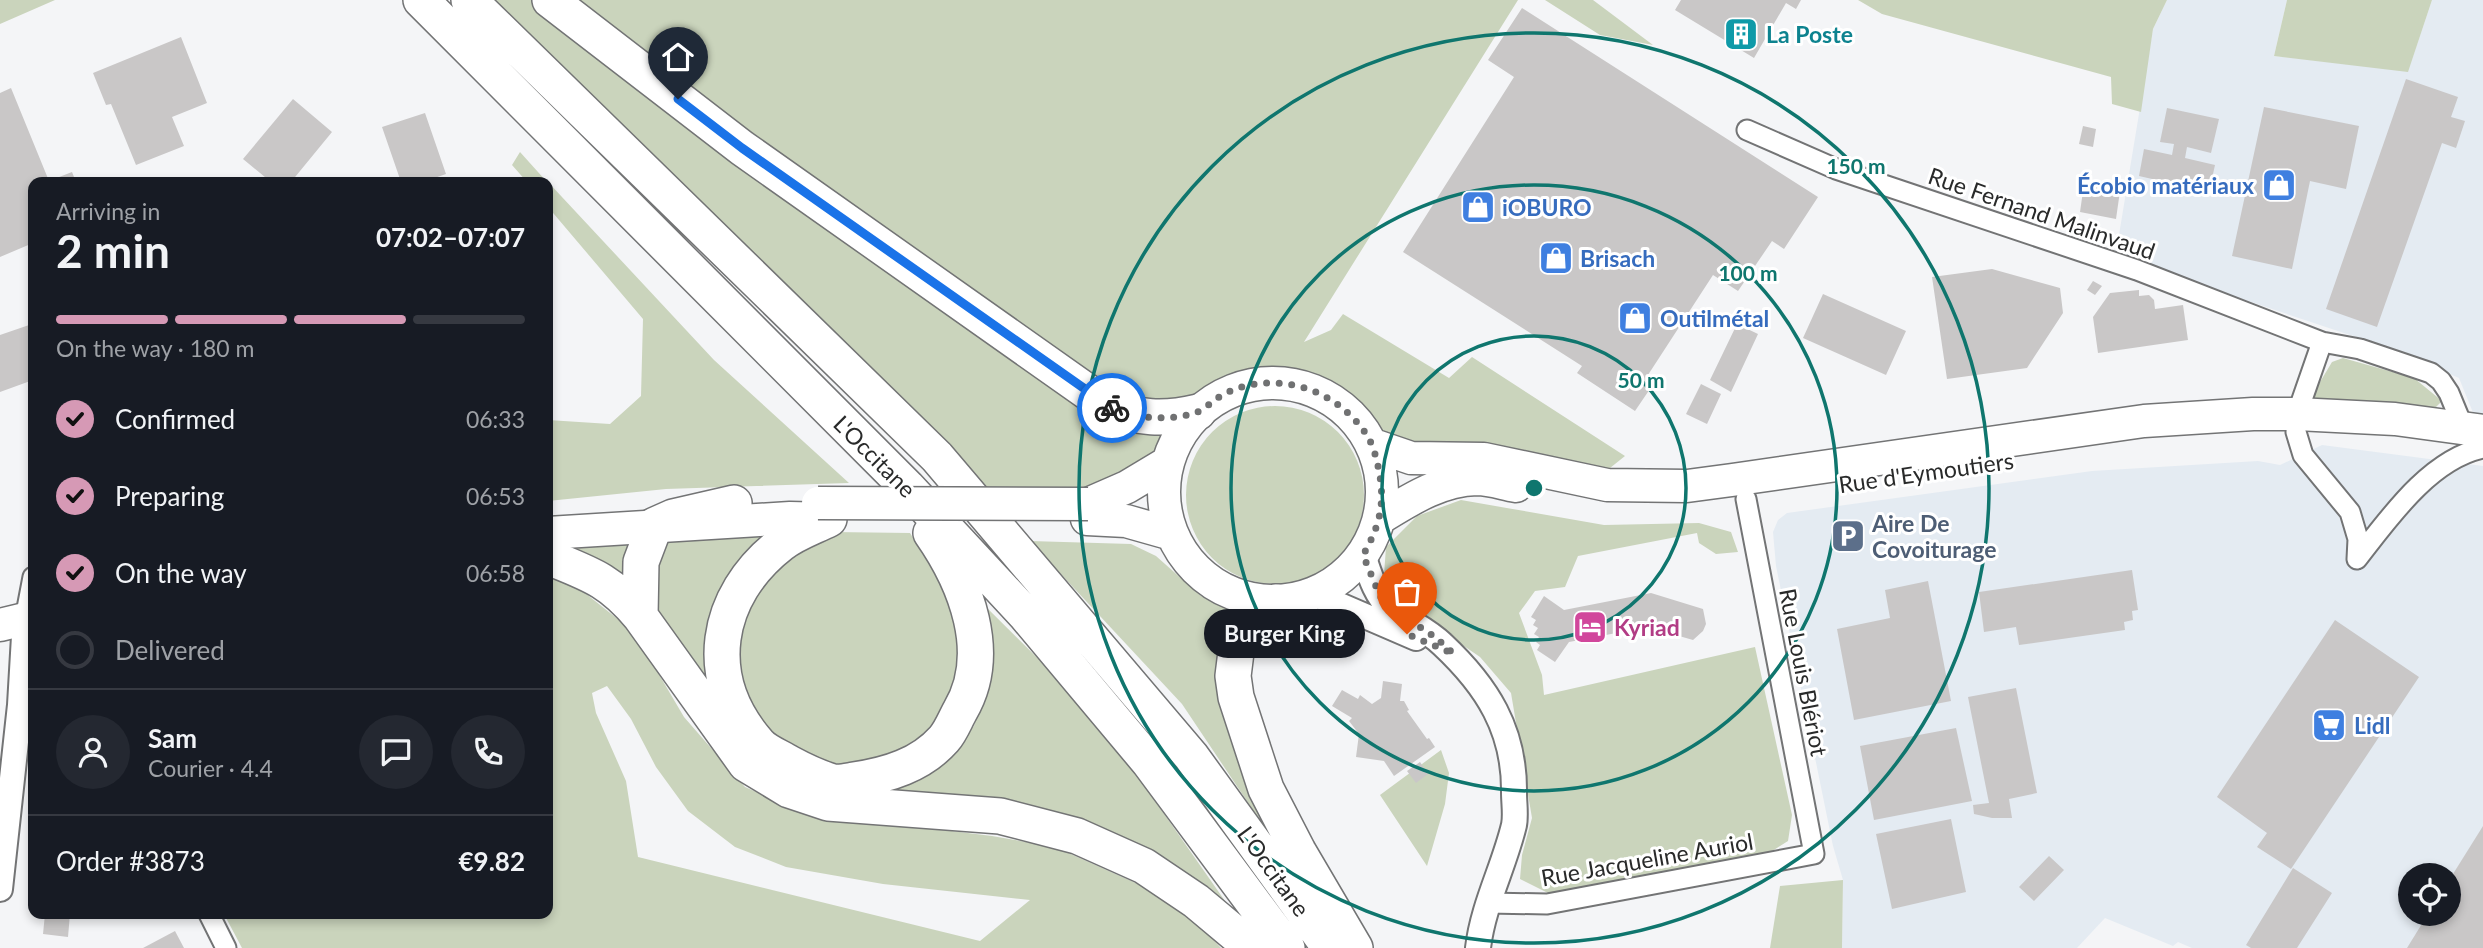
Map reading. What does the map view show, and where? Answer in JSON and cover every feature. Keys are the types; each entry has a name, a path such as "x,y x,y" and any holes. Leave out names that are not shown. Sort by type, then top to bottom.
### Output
{"highway":[{"name":"L'Occitane","path":"421,0 883,464 1025,614 1140,751 1219,853 1287,948"},
{"name":"L'Occitane","path":"470,0 936,457 1191,756 1330,948"},
{"path":"550,0 742,148 1106,405 1127,415 1150,417 1176,417 1198,412"},
{"path":"823,511 782,543 754,570 729,609 722,641 723,680 737,714 760,745 794,766 835,782 877,776 913,764 944,738 968,698 977,658 967,597 940,546 883,464"},
{"path":"640,617 641,562 655,525 673,517 734,503"},
{"path":"553,559 599,577 626,598 746,765 789,790 828,803 1000,816 1077,836 1144,866 1196,901 1252,948"},
{"path":"1276,602 1243,638 1236,652 1233,677 1236,697 1266,789 1298,852 1355,948"}],"main road":[{"path":"1259,383 1293,384 1326,396 1353,416 1373,445 1383,481 1380,518 1373,538 1363,555 1341,578 1314,594 1276,602 1243,598 1213,584 1189,562 1172,534 1163,499 1167,463 1174,444 1198,412 1226,393 1259,383"},
{"path":"1373,445 1411,458 1484,459 1607,485 1687,486 2144,421 2253,414 2296,423"},
{"name":"Rue d'Eymoutiers","path":"1380,518 1430,489 1453,482 1479,479 1619,506 1746,499 1940,468 2231,434 2296,423 2394,436 2478,438"},
{"path":"1088,512 1167,463"},
{"path":"553,513 734,503 823,511 1088,512 1172,534"},
{"path":"553,533 790,518 823,511"}],"street":[{"name":"Rue Fernand Malinvaud","path":"1747,130 1836,169 2137,271 2322,342 2372,352 2431,373 2441,381 2478,438"},
{"path":"2322,342 2296,423 2303,455 2350,512 2358,539 2357,559 2419,486 2478,438"},
{"name":"Rue Louis Blériot","path":"1746,499 1814,854"},
{"path":"1363,555 1380,596 1389,607 1435,637 1454,654 1485,693 1503,722 1515,767 1514,823 1480,929 1478,948"},
{"path":"0,889 20,705 19,621 28,593"},
{"path":"1314,594 1454,654"},
{"name":"Rue Jacqueline Auriol","path":"1488,903 1547,904 1814,854"},
{"path":"212,919 226,948"}],"shaded area":[{"path":"2167,0 2287,0 2274,56 2408,71 2432,0 2483,0 2483,418 2474,415 2459,378 2392,349 2218,291 2116,253 2153,29"},
{"path":"2322,445 2483,466 2483,948 2192,948 2178,942 2173,946 2105,918 2077,948 1842,948 1843,880 1833,846 1776,566 1773,532 1778,520 1787,513 2092,471 2258,461 2280,465"}],"green space":[{"path":"0,0 55,0 0,24"},
{"path":"495,0 531,0 759,173 1170,429 1139,475 1085,494 992,495"},
{"path":"565,0 1518,0 1304,342 1331,330 1343,314 1449,378 1472,357 1625,456 1605,472 1387,441 1373,422 1351,401 1319,379 1264,368 1202,394 1178,409 1128,408"},
{"path":"1545,0 1593,0 1653,45 1600,35"},
{"path":"1858,0 2167,0 2153,29 2141,112 2112,104 2111,77 1882,14"},
{"path":"2287,0 2432,0 2408,72 2274,56"},
{"path":"520,152 542,177 523,177 512,165"},
{"path":"553,187 714,360 849,483 666,489 553,500 553,420 610,424 641,396 643,319 553,213"},
{"path":"2343,358 2414,378 2442,401 2434,409 2314,399 2317,387 2332,362"},
{"path":"1275,406 1309,413 1338,432 1357,461 1364,495 1357,529 1338,558 1309,577 1275,584 1241,577 1212,558 1193,529 1186,495 1193,461 1212,432 1241,413"},
{"path":"1461,500 1604,525 1699,523 1731,532 1738,552 1716,554 1699,543 1697,533 1578,556 1565,587 1535,591 1519,613 1542,675 1544,695 1755,647 1792,815 1788,841 1769,853 1554,896 1520,879 1522,855 1532,818 1511,693 1480,657 1398,601 1384,575 1386,547 1417,516"},
{"path":"779,528 739,564 730,729 660,626 651,595 664,540"},
{"path":"833,532 910,533 949,595 963,652 946,712 916,744 881,761 844,766 815,762 785,749 746,703 732,639 760,577"},
{"path":"639,536 630,583 553,547 553,545"},
{"path":"1030,541 1131,544 1156,556 1201,596 1250,615 1229,641 1285,858 1182,704"},
{"path":"553,577 585,593 634,632 684,717 745,787 805,813 992,836 1055,847 1147,888 1201,926 1221,948 242,948 227,919 553,919","holes":["607,686 631,719 656,767 688,811 735,847 786,867 883,884 1030,900 980,941 638,857 626,781 596,713 592,693"]},
{"path":"977,598 1095,715 1239,921 1178,875 866,789 949,757 974,726 984,691"},
{"path":"1441,750 1449,773 1445,804 1427,866 1380,795"},
{"path":"1843,880 1842,948 1770,948 1780,886"}],"building":[{"name":"La Poste","path":"1681,0 1801,0 1796,9 1786,3 1754,58 1675,10"},
{"path":"1522,8 1818,197 1784,249 1772,241 1738,291 1713,275 1646,378 1654,383 1635,411 1577,373 1582,366 1403,252 1514,77 1488,60"},
{"path":"181,37 207,103 172,117 184,146 136,165 111,104 106,105 93,73"},
{"path":"2406,79 2458,97 2451,117 2465,121 2456,148 2442,143 2377,327 2326,309"},
{"path":"11,88 47,177 28,177 28,245 0,257 0,93"},
{"path":"293,99 332,132 295,177 265,177 243,159"},
{"name":"Écobio matériaux","path":"2264,107 2359,126 2346,189 2310,181 2292,269 2232,256"},
{"path":"2167,108 2219,119 2211,153 2187,147 2185,158 2215,165 2209,192 2139,176 2144,149 2172,155 2174,144 2160,142"},
{"path":"425,113 446,174 437,177 399,177 382,127"},
{"path":"2083,126 2096,129 2093,147 2079,144"},
{"path":"72,172 74,177 59,177"},
{"path":"2084,184 2120,191 2116,219 2080,212"},
{"path":"1992,269 2060,288 2063,313 2027,368 1947,379 1932,277"},
{"path":"2093,281 2102,286 2095,295 2087,290"},
{"path":"2139,290 2139,296 2149,295 2154,300 2155,309 2183,305 2188,340 2098,353 2093,317 2110,293"},
{"path":"1823,294 1906,331 1886,375 1803,338"},
{"path":"1737,324 1758,334 1731,392 1710,380"},
{"path":"28,325 28,382 0,392 0,335"},
{"path":"1701,384 1721,394 1707,424 1686,414"},
{"path":"2132,570 2138,610 2132,611 2133,620 2124,622 2125,630 2019,645 2016,627 1984,632 1979,592"},
{"path":"1928,581 1951,701 1854,720 1837,629 1890,618 1885,590"},
{"name":"Kyriad","path":"1651,593 1703,609 1706,624 1703,631 1693,640 1648,627 1569,642 1555,662 1537,650 1540,645 1536,642 1539,637 1534,634 1538,628 1533,625 1536,620 1531,617 1544,596 1564,610"},
{"path":"2335,620 2419,677 2291,869 2257,847 2267,833 2217,797"},
{"path":"1383,681 1402,684 1400,701 1404,701 1409,710 1407,711 1435,747 1394,776 1384,761 1356,757 1359,734 1349,721 1352,718 1332,706 1342,690 1358,699 1360,695 1372,704 1381,698"},
{"path":"2016,688 2037,793 2009,799 2012,818 1974,814 1973,805 1989,803 1968,697"},
{"path":"1956,728 1972,801 1874,820 1860,746"},
{"path":"1420,762 1428,774 1416,783 1407,771"},
{"path":"1951,819 1966,892 1892,909 1876,834"},
{"path":"2483,826 2483,948 2407,948 2421,926 2461,926 2460,863"},
{"path":"2049,856 2064,870 2034,901 2019,887"},
{"path":"2293,868 2332,893 2297,948 2251,948 2246,945"},
{"path":"44,919 70,919 68,937 43,934"},
{"path":"175,931 184,948 143,948"}],"way so far":[{"path":"1112,408 1127,415 1176,417 1198,412 1226,393 1259,383 1293,384 1326,396 1353,416 1373,445 1383,481 1380,518 1363,555 1368,569 1380,596 1389,607 1435,637 1454,654 1407,634"}],"place":[{"name":"La Poste","path":"1741,34"},
{"name":"Écobio matériaux","path":"2279,185"},
{"name":"iOBURO","path":"1478,207"},
{"name":"Brisach","path":"1556,258"},
{"name":"Outilmétal","path":"1635,318"},
{"name":"Aire De Covoiturage","path":"1848,536"},
{"name":"Kyriad","path":"1590,627"},
{"name":"Burger King","path":"1407,634"},
{"name":"Lidl","path":"2329,725"}],"route":[{"path":"678,99 742,148 1112,408"}]}
